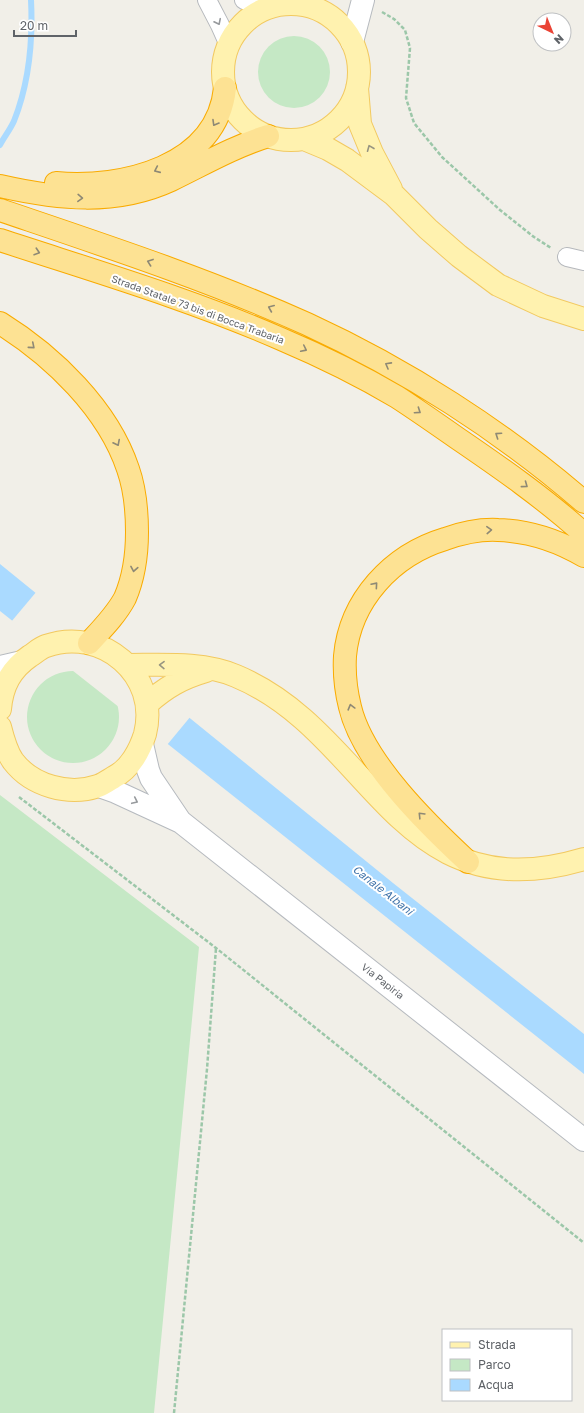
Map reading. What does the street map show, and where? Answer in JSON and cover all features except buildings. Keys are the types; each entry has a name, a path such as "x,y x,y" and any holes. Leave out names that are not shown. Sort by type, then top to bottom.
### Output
{"highway":[{"path":"0,173 41,181 75,184 119,180 146,174 180,158 199,144 219,115 224,100 225,88"},
{"path":"0,186 60,197 100,198 126,195 154,187 230,150 268,136"},
{"path":"0,210 149,261 235,293 308,324 359,349 433,392 500,437 545,469 584,502"},
{"name":"Strada Statale 73 bis di Bocca Trabaria","path":"0,240 141,286 222,315 281,339 350,371 397,398 490,460 549,503 584,534"},
{"path":"0,323 32,346 64,373 82,392 108,427 128,470 132,485 136,516 137,542 133,573 119,608 89,643"},
{"path":"468,862 432,828 400,793 374,758 358,729 350,709 345,676 345,657 353,621 368,594 382,577 394,566 420,549 448,538 475,531 510,531 558,542 584,556"}],"main road":[{"path":"357,87 350,105 338,121 322,132 304,139 286,140 268,136 249,125 234,109 225,88 223,66 229,45 238,30 250,17 266,9 283,4 306,2 340,24 352,42 359,64 357,87 360,124 372,153 394,195"},
{"path":"352,42 370,5"},
{"path":"304,139 328,149 347,160 394,195 428,229 459,256 498,285 543,306 584,319"},
{"name":"Via Papiria","path":"0,709 1,695 11,675 22,662 44,647 66,641 89,643 110,650 128,665 141,685 147,704 147,724 142,744 132,762 117,776 99,786 78,790 54,788 32,778 14,761 4,743 0,727"},
{"name":"Via Papiria","path":"0,667 22,662"},
{"path":"128,665 215,669 237,676 261,688 299,714 406,824 431,843 468,862 500,868 523,870 557,866 584,859"},
{"path":"147,704 159,693 174,683 193,675 215,669"},
{"name":"Via Papiria","path":"142,744 151,778 181,822"},
{"name":"Via Papiria","path":"99,786 181,822 584,1140"}],"street":[{"path":"207,0 229,45"},
{"path":"244,0 266,9"}],"path":[{"path":"370,5 394,19 405,30 410,48 406,98 414,123 442,157 500,210 534,237 576,259"},
{"path":"19,797 216,948 584,1243"},
{"path":"174,1413 207,1069 216,948"}],"green space":[{"path":"294,36 314,42 324,52 330,72 324,92 314,102 294,108 274,102 264,92 258,72 264,52 274,42"},
{"path":"73,671 91,674 106,684 116,699 119,717 116,735 106,750 91,760 73,763 55,760 40,750 30,735 27,717 30,699 40,684 55,674"},
{"path":"0,795 199,947 154,1413 0,1413"}],"water":[{"name":"Canale Albani","path":"0,564 393,883 584,1034 584,1074 0,611"}],"pier":[{"path":"37,591 191,716 167,745 11,622"}],"waterway":[{"path":"0,145 14,121 23,92 29,62 31,0"}]}
